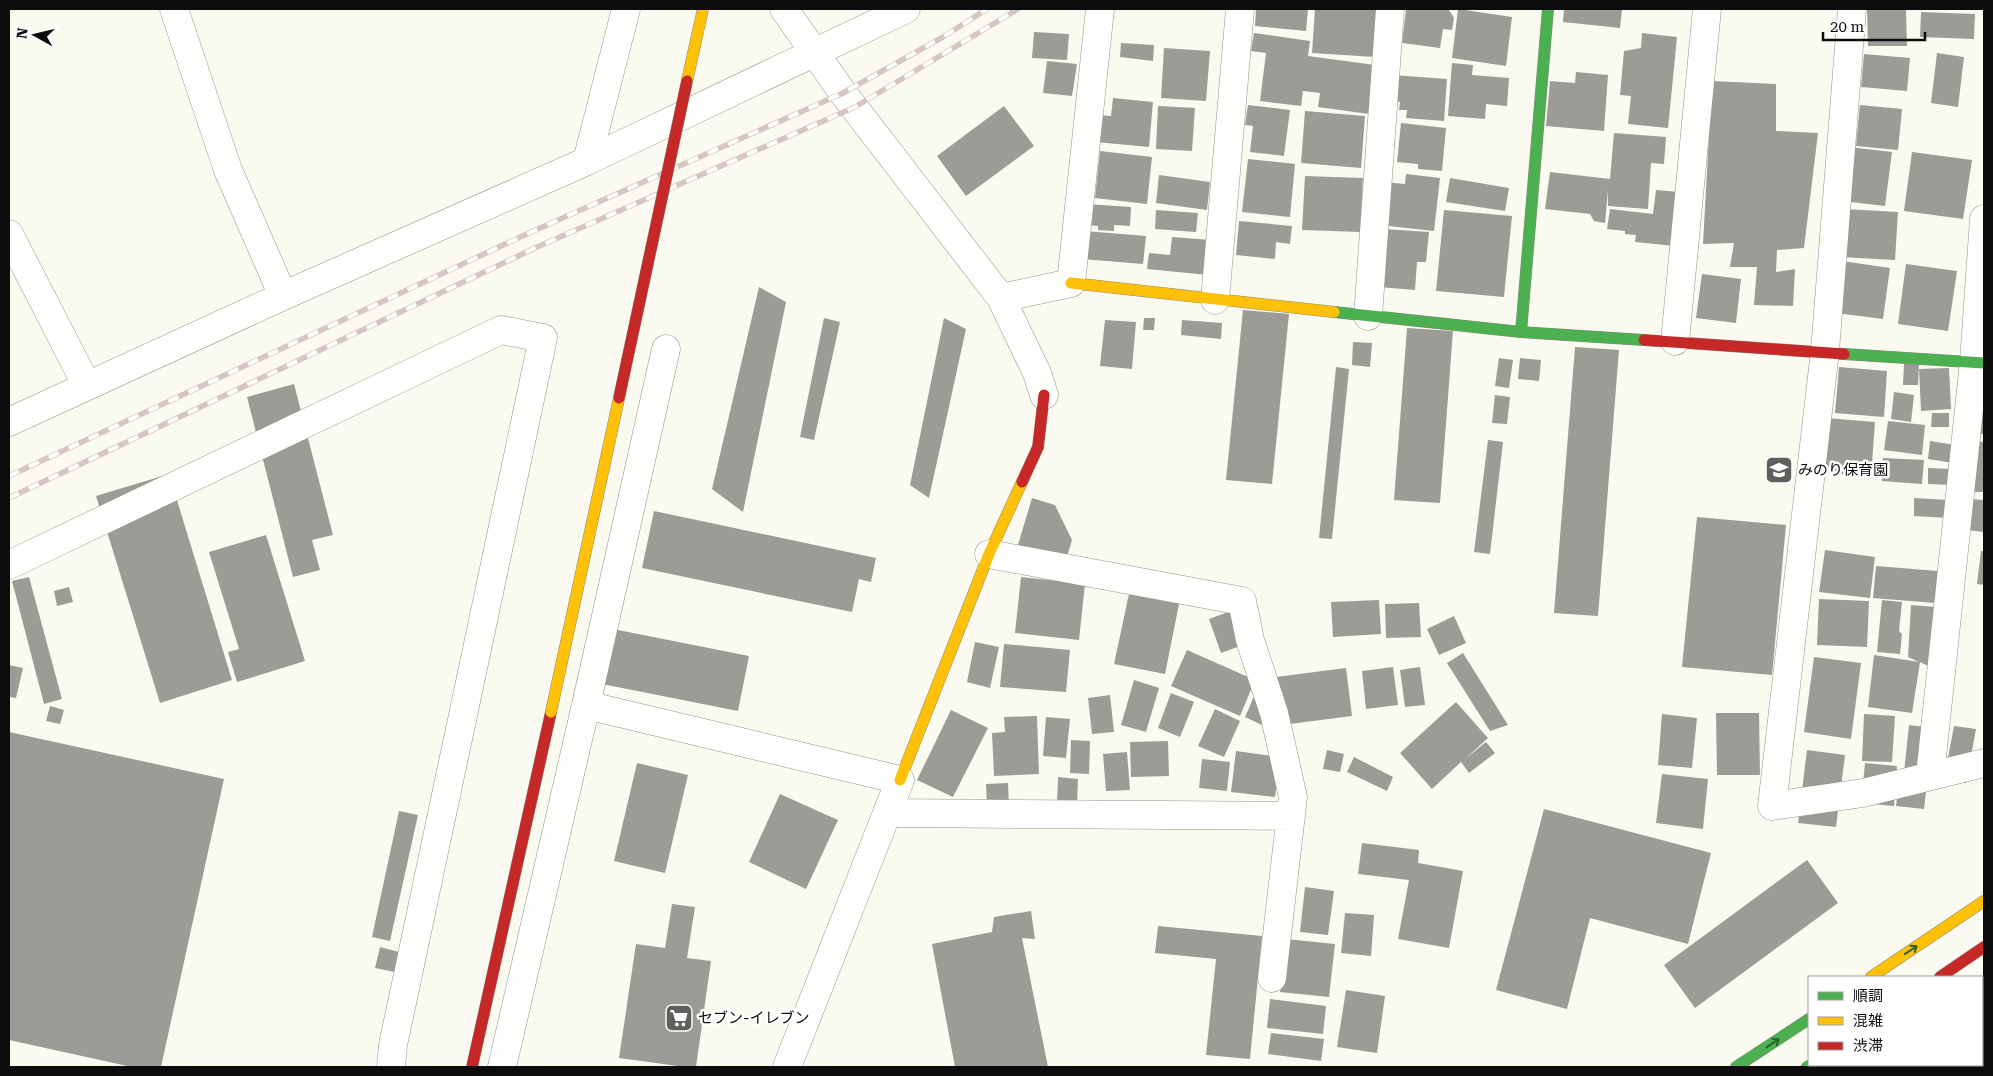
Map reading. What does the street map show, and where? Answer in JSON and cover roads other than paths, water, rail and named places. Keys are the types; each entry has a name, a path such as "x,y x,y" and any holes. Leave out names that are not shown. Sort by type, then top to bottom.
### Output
{"main road":[{"path":"472,1067 703,9"},
{"path":"1521,332 1548,9"},
{"path":"1071,283 1521,332 1824,351 1979,363"},
{"path":"900,780 989,554 1038,448 1044,396"},
{"path":"1872,976 1984,901"},
{"path":"1928,976 1984,938"},
{"path":"1941,976 1984,947"},
{"path":"1736,1067 1808,1019"},
{"path":"1795,1067 1808,1058"}],"street":[{"path":"174,9 228,170 283,296"},
{"path":"588,161 626,9"},
{"path":"784,9 843,93 1001,298 1037,373 1044,396"},
{"path":"9,422 283,296 588,161 906,9"},
{"path":"1001,298 1071,283 1100,9"},
{"path":"1214,300 1240,9"},
{"path":"1368,316 1390,9"},
{"path":"1675,342 1707,9"},
{"path":"1852,9 1824,351 1772,806 1862,793 1984,763"},
{"path":"1930,776 1979,363 1984,219"},
{"path":"9,234 87,386"},
{"path":"9,565 501,330 543,338 395,1035 391,1067"},
{"path":"502,1067 666,349"},
{"path":"989,554 1242,601 1250,640 1274,713 1293,797 1272,978"},
{"path":"586,705 900,780 787,1067"},
{"path":"887,813 1291,816"}],"railway":[{"path":"9,476 529,233 843,93 943,37 987,9"},
{"path":"9,498 535,248 855,107 1018,9"}],"place":[{"name":"みのり保育園","path":"1779,470"},
{"name":"セブン-イレブン","path":"679,1018"}]}
